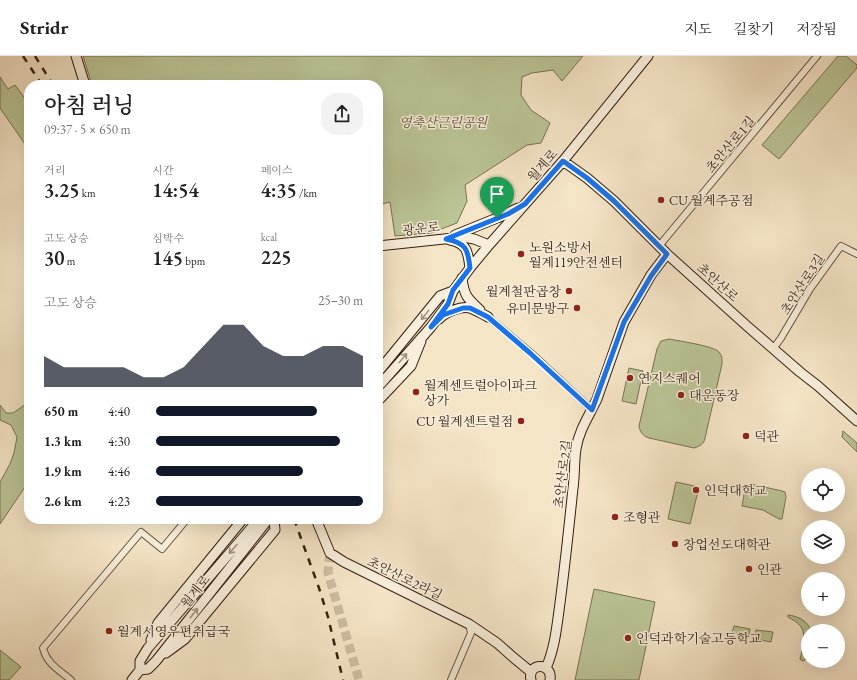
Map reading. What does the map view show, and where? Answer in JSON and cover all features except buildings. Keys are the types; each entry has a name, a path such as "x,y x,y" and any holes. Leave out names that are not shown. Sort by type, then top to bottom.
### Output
{"street":[{"path":"76,56 83,80"},
{"name":"월계로","path":"383,381 448,304 453,290 470,268 563,161 648,56"},
{"name":"초안산로1길","path":"659,246 817,56"},
{"name":"초안산로","path":"563,161 587,178 614,201 667,254 773,349 857,421"},
{"path":"446,239 508,214 525,204"},
{"name":"광운로","path":"383,245 462,237 474,239 489,245"},
{"path":"446,239 460,243 464,246 469,257 470,268"},
{"name":"초안산로3길","path":"773,349 810,289 841,246 857,254"},
{"name":"초안산로2길","path":"546,668 552,651 558,616 574,482 576,449 583,425 592,410 624,322 651,276 667,254"},
{"path":"462,278 467,297 592,410"},
{"name":"월계로","path":"383,366 440,296 453,290"},
{"path":"383,396 411,366 427,330 443,315 463,308 470,308 488,317"},
{"path":"383,356 415,327"},
{"path":"71,680 48,661 43,648 141,532 162,549 183,524"},
{"path":"148,648 158,624 239,524"},
{"name":"월계로","path":"132,680 140,670 140,661 148,648 262,524"},
{"name":"월계로","path":"140,670 148,669 156,660 263,524"},
{"path":"156,660 185,639 275,530 270,524"},
{"name":"초안산로2라길","path":"318,524 330,553 344,562 469,624 497,643 531,676"},
{"path":"451,680 471,633 469,624"},
{"path":"531,676 534,668 541,666 550,672 550,680"}],"green space":[{"name":"영축산근린공원","path":"83,56 583,56 562,81 553,70 532,73 522,77 521,95 531,110 550,123 541,143 527,145 465,185 467,201 457,223 431,233 395,236 390,202 383,204 383,80 90,80"},
{"path":"838,56 846,56 857,65 857,68 779,159 762,145"},
{"path":"0,77 8,89 15,85 24,97 24,143 0,108"},
{"name":"대운동장","path":"669,339 696,344 716,350 722,357 722,364 704,442 694,448 649,438 643,435 639,428 657,349 661,341"},
{"path":"629,368 643,371 636,404 622,401"},
{"path":"0,405 6,413 13,413 24,405 24,488 0,524 0,482 10,464 17,437 11,425 0,420"},
{"path":"843,431 857,443 857,452 842,437"},
{"path":"676,482 699,487 690,524 668,519"},
{"path":"751,484 785,492 786,497 782,519 779,519 763,510 742,506 746,488"},
{"path":"594,589 655,602 639,680 575,680"},
{"path":"788,615 799,618 808,624 801,624 801,628 788,617"},
{"path":"734,626 750,629 749,636 732,633"},
{"path":"756,630 773,632 771,642 754,639"},
{"path":"0,650 21,667 9,680 0,680"}],"tunnel":[{"path":"330,553 328,573 359,680"}],"railway":[{"path":"23,56 39,80"},
{"path":"35,56 50,80"},
{"path":"296,524 328,617 343,680"}],"place":[{"name":"CU 월계주공점","path":"661,200"},
{"name":"노원소방서 월계119안전센터","path":"521,254"},
{"name":"월계철판곱창","path":"569,291"},
{"name":"유미문방구","path":"577,308"},
{"name":"연지스퀘어","path":"630,378"},
{"name":"월계센트럴아이파크 상가","path":"416,392"},
{"name":"대운동장","path":"681,395"},
{"name":"CU 월계센트럴점","path":"521,421"},
{"name":"덕관","path":"746,436"},
{"name":"인덕대학교","path":"696,490"},
{"name":"조형관","path":"615,517"},
{"name":"창업선도대학관","path":"675,544"},
{"name":"인관","path":"749,569"},
{"name":"월계시영우편취급국","path":"109,631"},
{"name":"인덕과학기술고등학교","path":"628,638"}],"route":[{"path":"563,161 587,178 614,201 667,254 651,276 624,322 592,410 488,317 470,308 463,308 443,315 431,327 448,304 453,290 470,268 469,257 464,246 460,243 446,239 497,218 508,214 525,204 563,161"}]}
